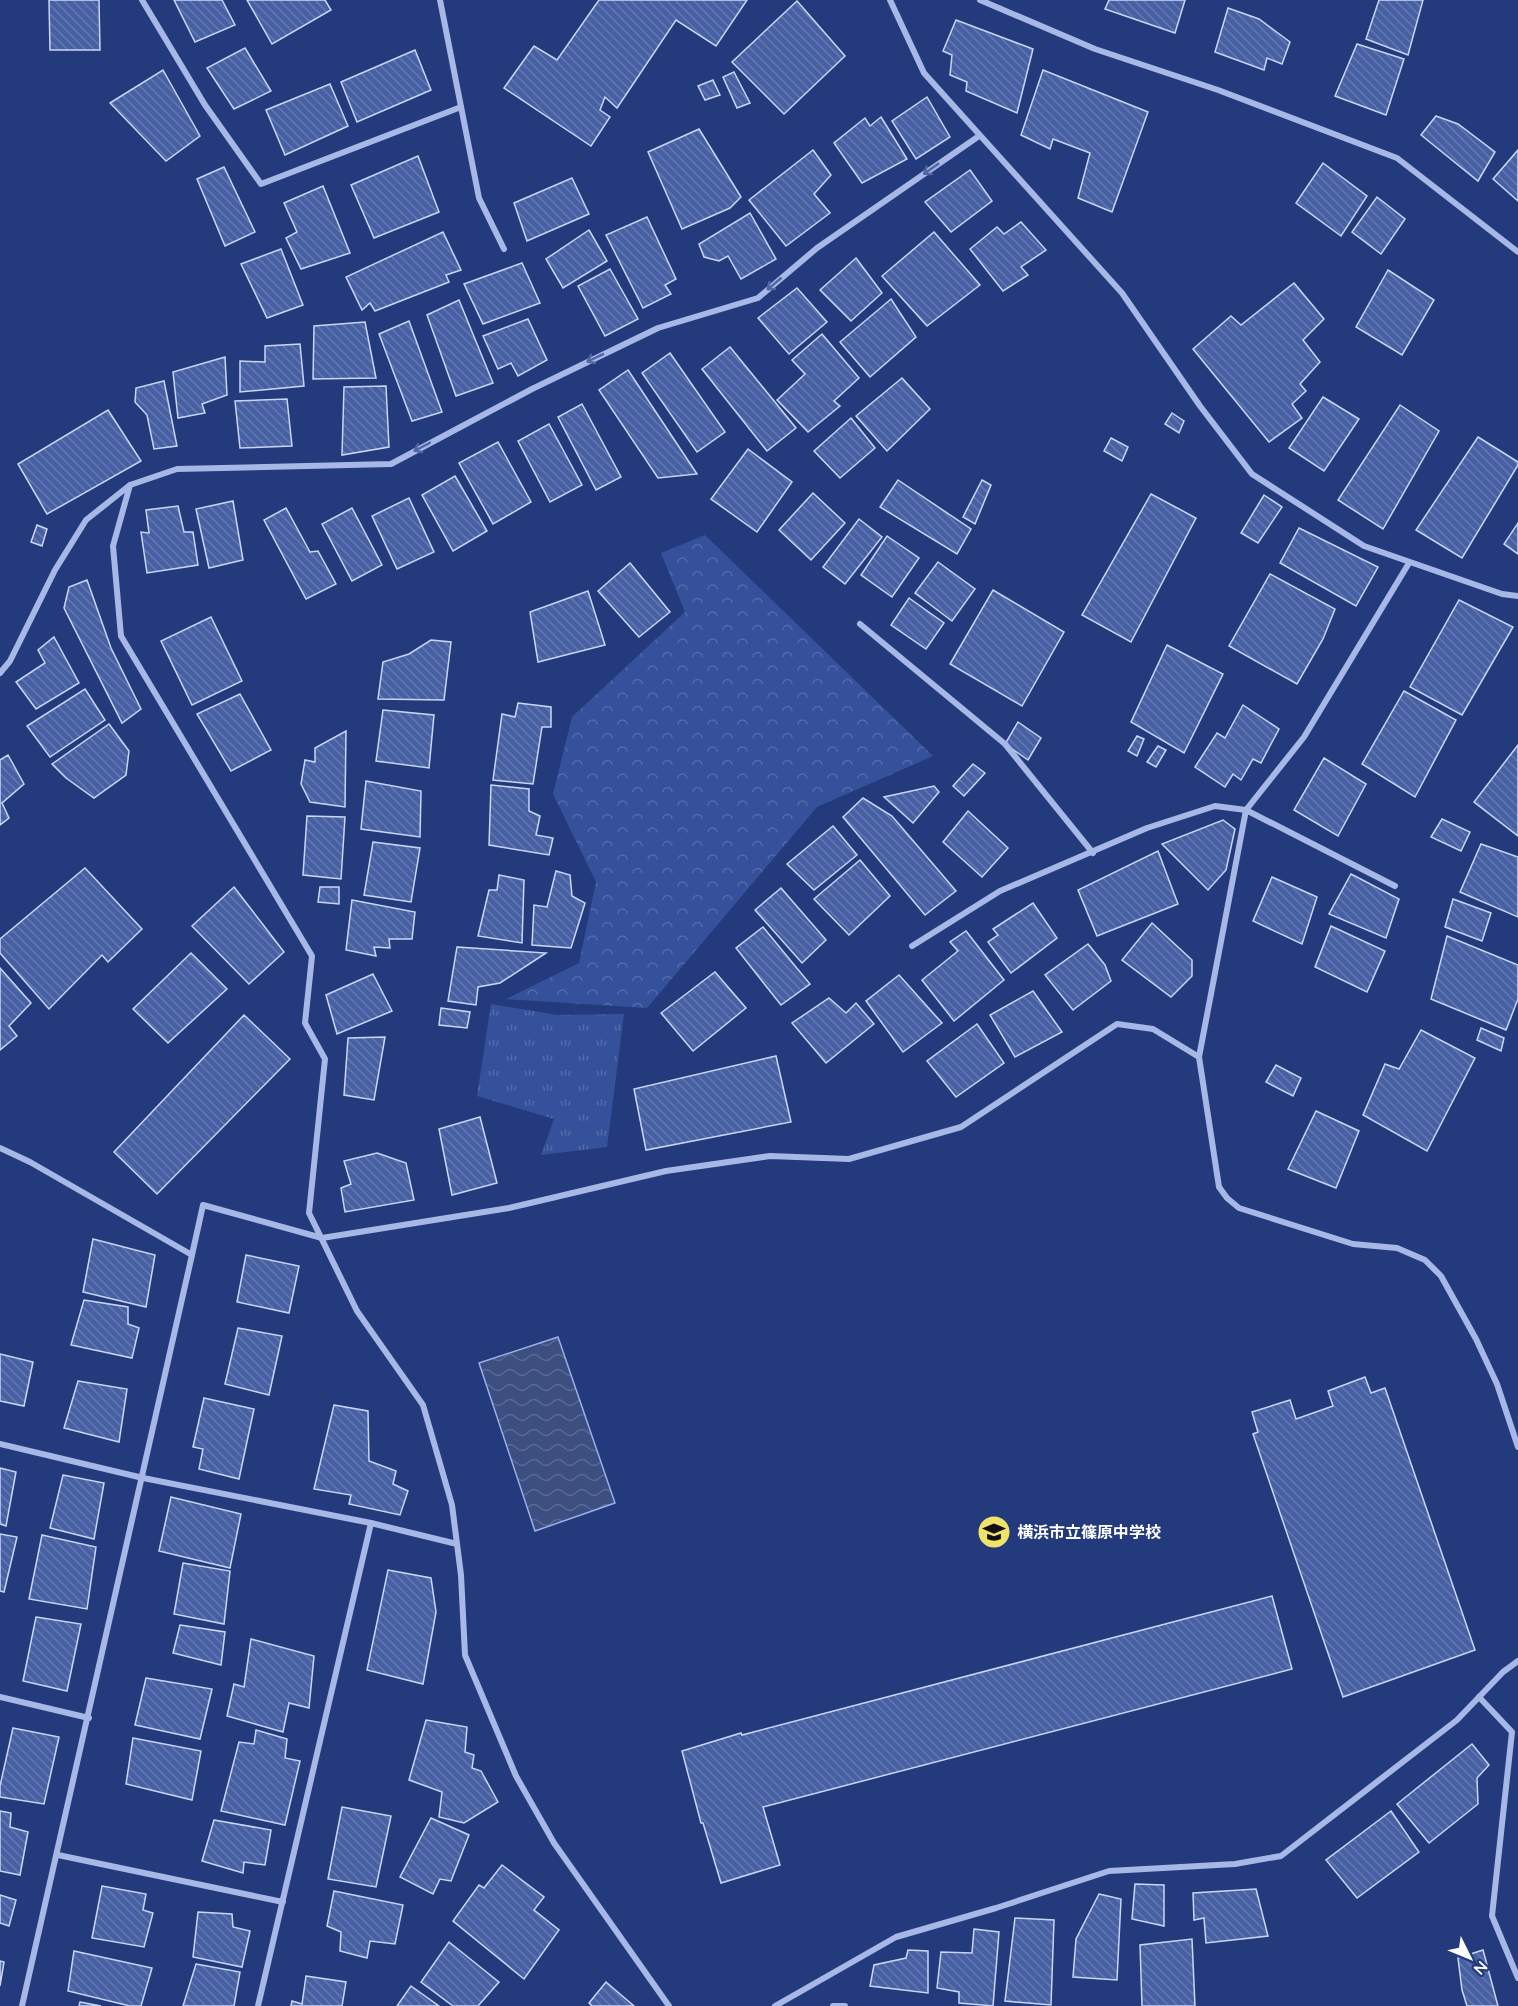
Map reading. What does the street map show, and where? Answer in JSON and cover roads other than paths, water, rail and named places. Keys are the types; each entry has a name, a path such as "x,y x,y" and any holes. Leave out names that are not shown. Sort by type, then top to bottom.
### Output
{"street":[{"path":"142,0 206,105 261,184 461,107"},
{"path":"440,0 479,198 504,249"},
{"path":"890,0 924,73 1122,293 1200,406 1252,474 1364,546 1502,594 1518,596"},
{"path":"980,0 1095,49 1218,90 1397,158 1518,252"},
{"path":"0,673 10,661 55,570 86,520 130,485 177,469 391,464 532,388 658,328 758,298 817,248 979,136"},
{"path":"130,485 113,546 121,636 312,956 304,1023 325,1059 309,1213 357,1311 423,1405 452,1505 461,1575 465,1655 516,1776 554,1843 669,2006"},
{"path":"1409,563 1304,737 1246,810 1199,1058 1219,1186 1227,1198 1239,1209 1353,1244 1397,1248 1425,1260 1441,1276 1476,1338 1497,1384 1518,1447"},
{"path":"860,624 1005,744 1093,853"},
{"path":"912,946 1000,891 1147,828 1215,806 1246,810 1395,886"},
{"path":"22,2006 204,1205 322,1239 509,1208 666,1171 770,1156 849,1159 961,1127 1117,1024 1153,1029 1199,1058"},
{"path":"0,1148 30,1162 192,1255"},
{"path":"0,1444 143,1478 372,1523 457,1544"},
{"path":"258,2006 372,1523"},
{"path":"775,2006 896,1937 1110,1871 1235,1864 1281,1856 1457,1720 1503,1672 1518,1661"},
{"path":"1479,1696 1512,1732 1492,1916 1518,1978"},
{"path":"0,1697 89,1718"},
{"path":"57,1855 283,1902"},
{"path":"833,2006 845,2006"}],"water":[{"path":"558,1337 615,1503 535,1531 479,1363"}],"place":[{"name":"横浜市立篠原中学校","path":"994,1532"}]}
